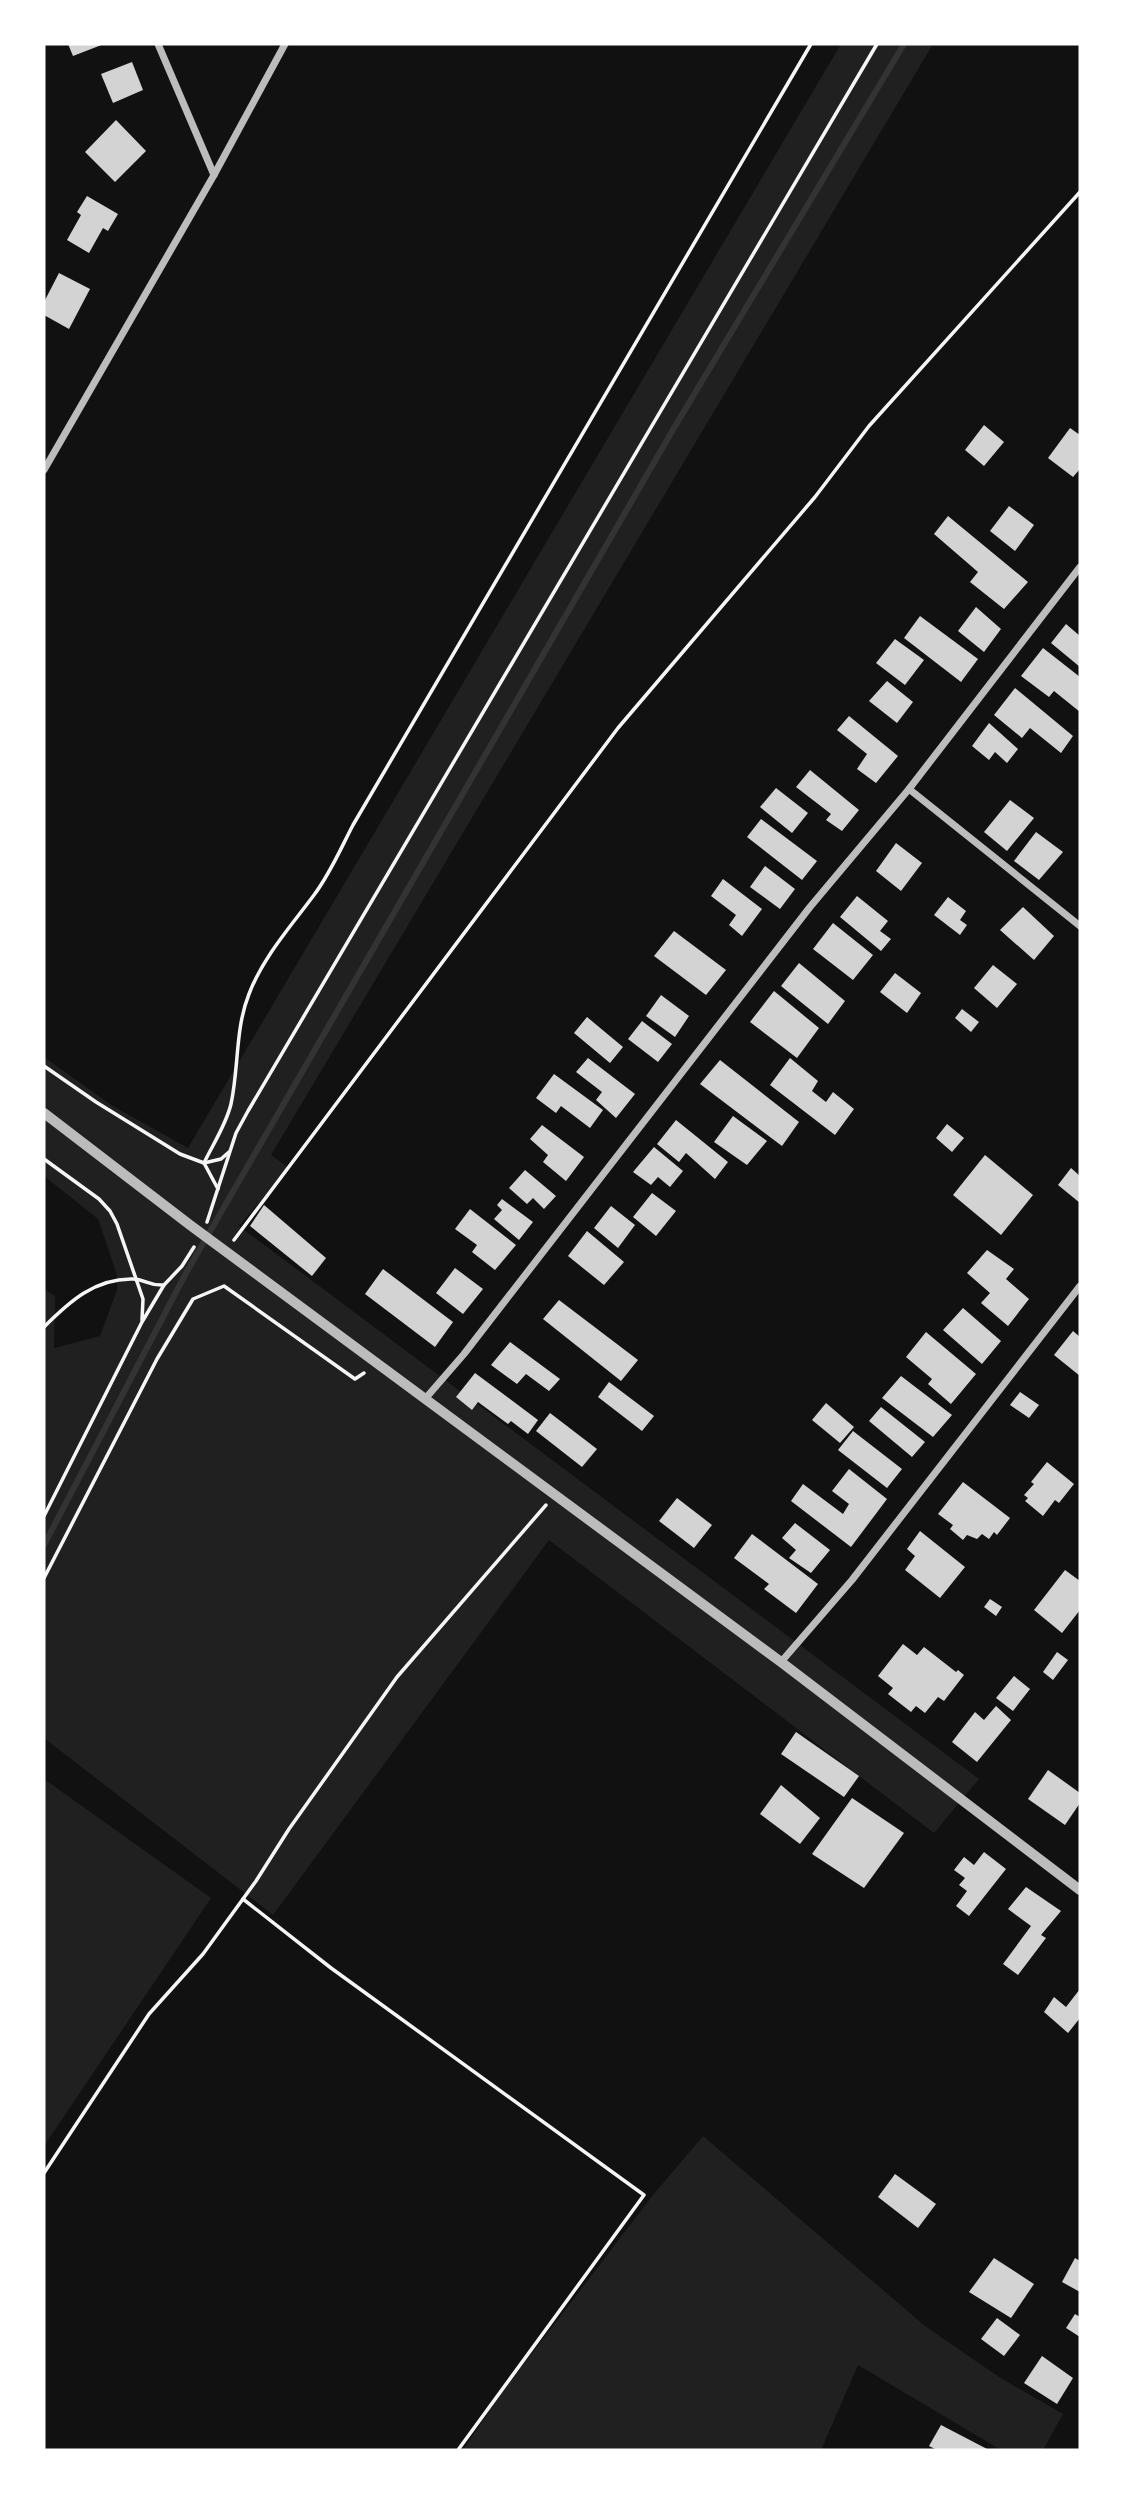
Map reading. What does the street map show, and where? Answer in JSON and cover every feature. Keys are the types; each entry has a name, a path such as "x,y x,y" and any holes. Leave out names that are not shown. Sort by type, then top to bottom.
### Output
{"street":[{"path":"158,44 214,175"},
{"path":"44,470 214,175 285,44"},
{"path":"425,1399 464,1354 810,907 909,789 1080,567"},
{"path":"909,789 1080,926"},
{"path":"44,1113 190,1226 781,1662 1080,1890"},
{"path":"781,1662 852,1580 1080,1286"}],"path":[{"path":"204,1163 225,1123 230,1107 237,1068 239,1025 250,992 291,923 328,874 354,825 811,44"},
{"path":"205,1228 236,1133 248,1111 877,44"},
{"path":"221,1248 618,728 815,497 869,426 1080,192"},
{"path":"44,1066 180,1154 204,1163 211,1171 219,1191"},
{"path":"204,1163 221,1159 231,1150"},
{"path":"44,1158 99,1199 110,1211 143,1299 142,1322"},
{"path":"44,1516 142,1322 164,1285 187,1259"},
{"path":"44,1327 85,1292 111,1280 137,1279 150,1286 164,1285"},
{"path":"44,1578 157,1359 193,1298 224,1286 355,1379 377,1364"},
{"path":"44,2173 149,2014 203,1954 397,1677 555,1495"},
{"path":"243,1899 331,1968 644,2195 458,2450"}],"shaded area":[{"path":"841,44 933,44 271,1155 289,1168 239,1226 979,1779 934,1833 549,1540 273,1915 44,1738 44,1289 55,1296 54,1348 100,1336 117,1290 117,1275 98,1219 44,1176 44,1057 111,1105 188,1148"},
{"path":"44,1779 211,1898 44,2146"},
{"path":"703,2136 925,2326 999,2377 1063,2414 1043,2450 1001,2450 858,2365 821,2450 463,2450 501,2394 653,2195"}],"building":[{"path":"68,44 104,44 73,56"},
{"path":"132,62 143,90 113,103 101,74"},
{"path":"116,120 146,151 115,182 85,152"},
{"path":"87,196 118,214 108,231 103,228 89,253 67,240 81,215 77,212"},
{"path":"59,273 90,289 69,329 44,315 44,302"},
{"path":"984,425 1004,442 984,466 965,450"},
{"path":"1070,428 1080,435 1080,469 1073,477 1048,458"},
{"path":"1009,506 1034,525 1015,551 990,531"},
{"path":"948,516 1028,582 1004,609 970,582 978,572 934,534"},
{"path":"976,607 1001,629 984,652 958,631"},
{"path":"920,616 978,659 961,682 904,638"},
{"path":"1066,624 1080,636 1080,667 1051,643"},
{"path":"895,639 924,660 905,685 876,663"},
{"path":"1043,648 1080,677 1080,712 1054,691 1049,697 1021,676"},
{"path":"887,681 913,702 897,723 869,701"},
{"path":"1015,688 1073,736 1061,753 1030,728 1022,738 994,715"},
{"path":"849,716 898,756 876,783 857,769 867,754 837,730"},
{"path":"989,723 1018,749 1007,763 995,752 989,760 972,746"},
{"path":"810,770 859,810 842,831 826,820 831,814 796,787"},
{"path":"776,788 808,813 792,833 760,807"},
{"path":"1010,800 1034,818 1007,851 984,832"},
{"path":"761,819 817,861 802,880 747,837"},
{"path":"1036,832 1063,852 1039,880 1014,861"},
{"path":"896,843 922,863 901,891 876,871"},
{"path":"765,866 795,889 780,909 750,887"},
{"path":"723,879 762,909 742,936 729,925 736,915 711,896"},
{"path":"857,896 888,921 880,931 891,939 881,951 840,917"},
{"path":"948,897 966,911 960,920 967,925 960,935 934,915"},
{"path":"1023,907 1054,936 1034,960 1000,930"},
{"path":"833,923 873,955 853,980 813,949"},
{"path":"674,931 726,970 706,995 654,956"},
{"path":"799,963 845,1001 828,1024 781,986"},
{"path":"993,965 1017,984 997,1008 974,988"},
{"path":"895,973 921,993 907,1013 880,992"},
{"path":"774,991 819,1028 797,1058 750,1022"},
{"path":"661,995 689,1016 675,1037 646,1016"},
{"path":"962,1009 979,1022 971,1032 955,1018"},
{"path":"587,1017 623,1047 610,1063 574,1033"},
{"path":"642,1021 672,1044 658,1062 628,1039"},
{"path":"588,1058 635,1094 616,1118 596,1100 602,1092 576,1072"},
{"path":"790,1058 818,1081 812,1091 826,1102 833,1092 854,1109 835,1135 770,1085"},
{"path":"720,1060 799,1122 782,1146 700,1084"},
{"path":"554,1074 603,1110 590,1128 561,1106 556,1113 536,1098"},
{"path":"733,1116 767,1141 747,1165 714,1142"},
{"path":"676,1120 728,1162 715,1179 686,1153 679,1162 657,1144"},
{"path":"947,1124 964,1138 952,1152 936,1138"},
{"path":"542,1125 584,1157 566,1181 543,1162 548,1155 530,1139"},
{"path":"654,1147 683,1171 670,1187 658,1177 651,1185 633,1172"},
{"path":"985,1155 1033,1195 1001,1235 953,1195"},
{"path":"1071,1168 1080,1176 1080,1203 1058,1185"},
{"path":"525,1170 556,1196 544,1209 533,1198 527,1204 509,1188"},
{"path":"652,1193 676,1211 656,1236 633,1217"},
{"path":"502,1199 533,1222 519,1240 494,1219 502,1210 497,1205"},
{"path":"264,1205 326,1258 312,1276 250,1226"},
{"path":"611,1206 635,1225 618,1248 594,1228"},
{"path":"470,1209 516,1245 495,1270 472,1252 477,1245 455,1229"},
{"path":"587,1231 624,1262 604,1285 568,1256"},
{"path":"987,1250 1014,1269 1006,1279 1029,1299 1008,1326 981,1303 990,1293 967,1273"},
{"path":"455,1268 483,1289 463,1314 436,1293"},
{"path":"383,1269 453,1322 435,1347 365,1294"},
{"path":"559,1300 638,1360 621,1381 543,1319"},
{"path":"963,1308 1001,1341 982,1364 943,1330"},
{"path":"1073,1331 1080,1337 1080,1376 1054,1355"},
{"path":"926,1332 976,1374 951,1404 928,1384 932,1379 906,1357"},
{"path":"510,1342 560,1379 549,1391 526,1374 517,1384 491,1365"},
{"path":"475,1373 538,1420 528,1434 511,1421 508,1424 478,1402 472,1410 456,1397"},
{"path":"901,1376 952,1415 933,1437 882,1398"},
{"path":"609,1382 654,1416 642,1431 598,1397"},
{"path":"1020,1392 1039,1405 1029,1418 1010,1405"},
{"path":"826,1403 854,1427 840,1443 812,1420"},
{"path":"881,1407 925,1442 912,1457 869,1421"},
{"path":"550,1413 597,1449 582,1467 536,1431"},
{"path":"853,1431 902,1469 887,1488 838,1450"},
{"path":"1047,1462 1074,1484 1059,1503 1055,1500 1043,1516 1025,1501 1028,1498 1024,1495"},
{"path":"849,1469 887,1499 851,1547 791,1501 803,1484 843,1514 849,1504 832,1491"},
{"path":"963,1482 1010,1518 997,1535 994,1532 989,1539 982,1534 977,1539 967,1535 963,1540 950,1529 953,1525 938,1514"},
{"path":"677,1498 712,1525 694,1548 659,1521"},
{"path":"795,1523 830,1550 811,1573 789,1558 796,1550 782,1538"},
{"path":"920,1531 965,1567 940,1598 905,1570 915,1556 907,1549"},
{"path":"752,1534 818,1584 796,1613 764,1589 769,1584 734,1558"},
{"path":"1065,1570 1080,1581 1080,1610 1062,1633 1034,1610"},
{"path":"990,1599 1002,1607 996,1616 984,1607"},
{"path":"903,1644 917,1655 924,1647 956,1672 958,1670 964,1675 944,1701 938,1697 925,1713 916,1706 911,1712 888,1694 893,1688 878,1676"},
{"path":"1057,1652 1068,1660 1053,1680 1043,1672"},
{"path":"1014,1676 1030,1689 1013,1711 996,1698"},
{"path":"996,1706 1011,1720 977,1762 952,1742 975,1712 984,1720"},
{"path":"796,1732 859,1776 844,1797 781,1754"},
{"path":"1048,1770 1080,1793 1080,1803 1065,1825 1028,1799"},
{"path":"781,1785 820,1818 800,1844 760,1814"},
{"path":"852,1798 904,1833 864,1888 812,1854"},
{"path":"984,1852 1006,1869 969,1916 956,1906 967,1891 959,1885 965,1878 954,1870 964,1857 974,1865"},
{"path":"1026,1887 1061,1911 1041,1935 1046,1938 1018,1975 1003,1964 1031,1926 1008,1909"},
{"path":"1080,1989 1080,2018 1068,2033 1044,2012 1054,1997 1066,2007"},
{"path":"895,2174 936,2204 918,2228 878,2197"},
{"path":"994,2258 1034,2284 1011,2318 969,2292"},
{"path":"1075,2258 1080,2261 1080,2292 1062,2282"},
{"path":"1075,2314 1080,2317 1080,2337 1066,2328"},
{"path":"997,2318 1020,2335 1004,2356 981,2339"},
{"path":"1042,2356 1073,2378 1057,2404 1024,2383"},
{"path":"941,2425 989,2450 937,2450 929,2446"}],"waterway":[{"path":"44,1545 186,1273 674,428 904,44"}]}
